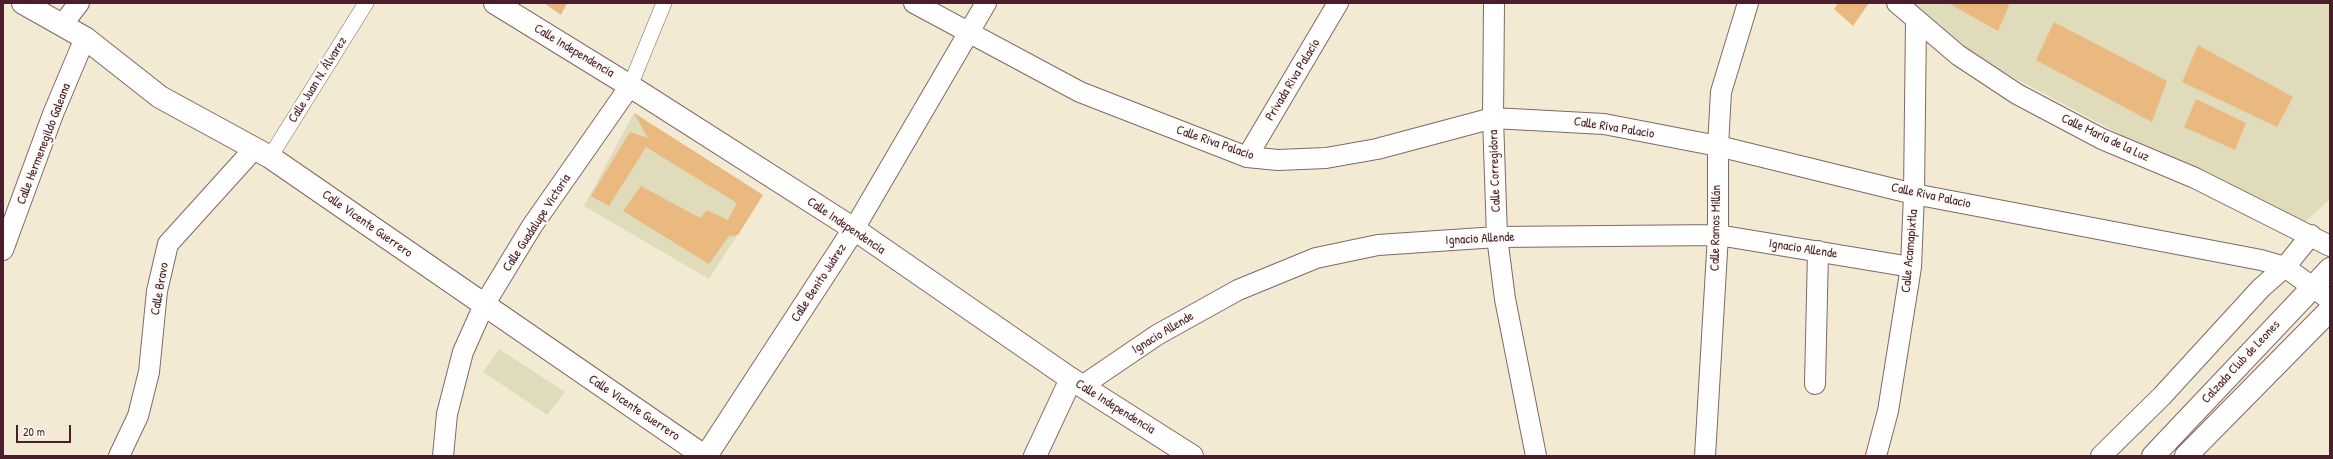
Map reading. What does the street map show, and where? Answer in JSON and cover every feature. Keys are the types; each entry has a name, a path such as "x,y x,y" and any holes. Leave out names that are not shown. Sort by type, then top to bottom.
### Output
{"main road":[{"name":"Calle Vicente Guerrero","path":"23,3 86,38 160,97 262,153 705,456"},
{"name":"Calle Independencia","path":"495,3 630,86 854,229 1076,383 1192,456"},
{"name":"Calle Benito Juárez","path":"705,456 854,229"},
{"name":"Calzada Club de Leones","path":"2153,456 2312,286 2330,269"},
{"name":"Calzada Club de Leones","path":"2186,456 2330,310"},
{"path":"1036,456 1076,383"},
{"path":"2189,417 2207,433"}],"street":[{"path":"62,25 79,3"},
{"name":"Calle Juan N. Álvarez","path":"262,153 366,3"},
{"name":"Calle Guadalupe Victoria","path":"444,456 447,414 461,360 484,306 532,226 630,86 664,3"},
{"name":"Calle Riva Palacio","path":"914,3 1080,92 1247,157 1278,160 1326,158 1377,148 1493,118 1604,124 1718,146 1914,194 2261,260 2285,267 2330,300"},
{"name":"Calle Benito Juárez","path":"854,229 970,34 986,3"},
{"name":"Privada Riva Palacio","path":"1247,157 1338,3"},
{"name":"Calle Corregidora","path":"1494,3 1493,118 1497,237 1505,299 1536,456"},
{"name":"Calle Ramos Millán","path":"1705,456 1718,235 1718,146 1721,92 1748,3"},
{"name":"Calle María de la Luz","path":"1897,3 1958,55 2017,94 2102,139 2195,178 2330,246"},
{"name":"Calle Acamapixtla","path":"1876,456 1888,412 1911,267 1914,194 1916,20"},
{"name":"Calle Hermenegildo Galeana","path":"3,250 53,114 86,38"},
{"name":"Calle Bravo","path":"119,456 138,416 149,372 157,291 168,244 262,153"},
{"name":"Ignacio Allende","path":"1076,383 1157,335 1238,290 1316,258 1378,246 1497,237 1718,235 1911,267"},
{"path":"2101,456 2162,396 2261,288 2285,267 2311,236"},
{"path":"1816,384 1818,251"}],"shaded area":[{"path":"1911,3 2330,3 2330,199 2304,223 2121,135 1972,55"},
{"path":"634,113 763,195 709,279 584,206"},
{"path":"499,349 565,392 547,415 483,372"}],"building":[{"path":"544,3 567,3 561,15"},
{"path":"1838,3 1869,3 1853,26 1834,9"},
{"path":"1948,3 2010,3 1998,31"},
{"path":"2054,22 2167,81 2152,122 2036,60"},
{"path":"2198,45 2293,97 2277,127 2182,82"},
{"path":"2196,99 2246,123 2235,150 2184,127"},
{"path":"634,113 763,195 738,235 729,236 709,264 623,211 641,186 700,218 707,210 728,220 737,203 646,147 609,206 591,196 630,132 648,138"}]}
